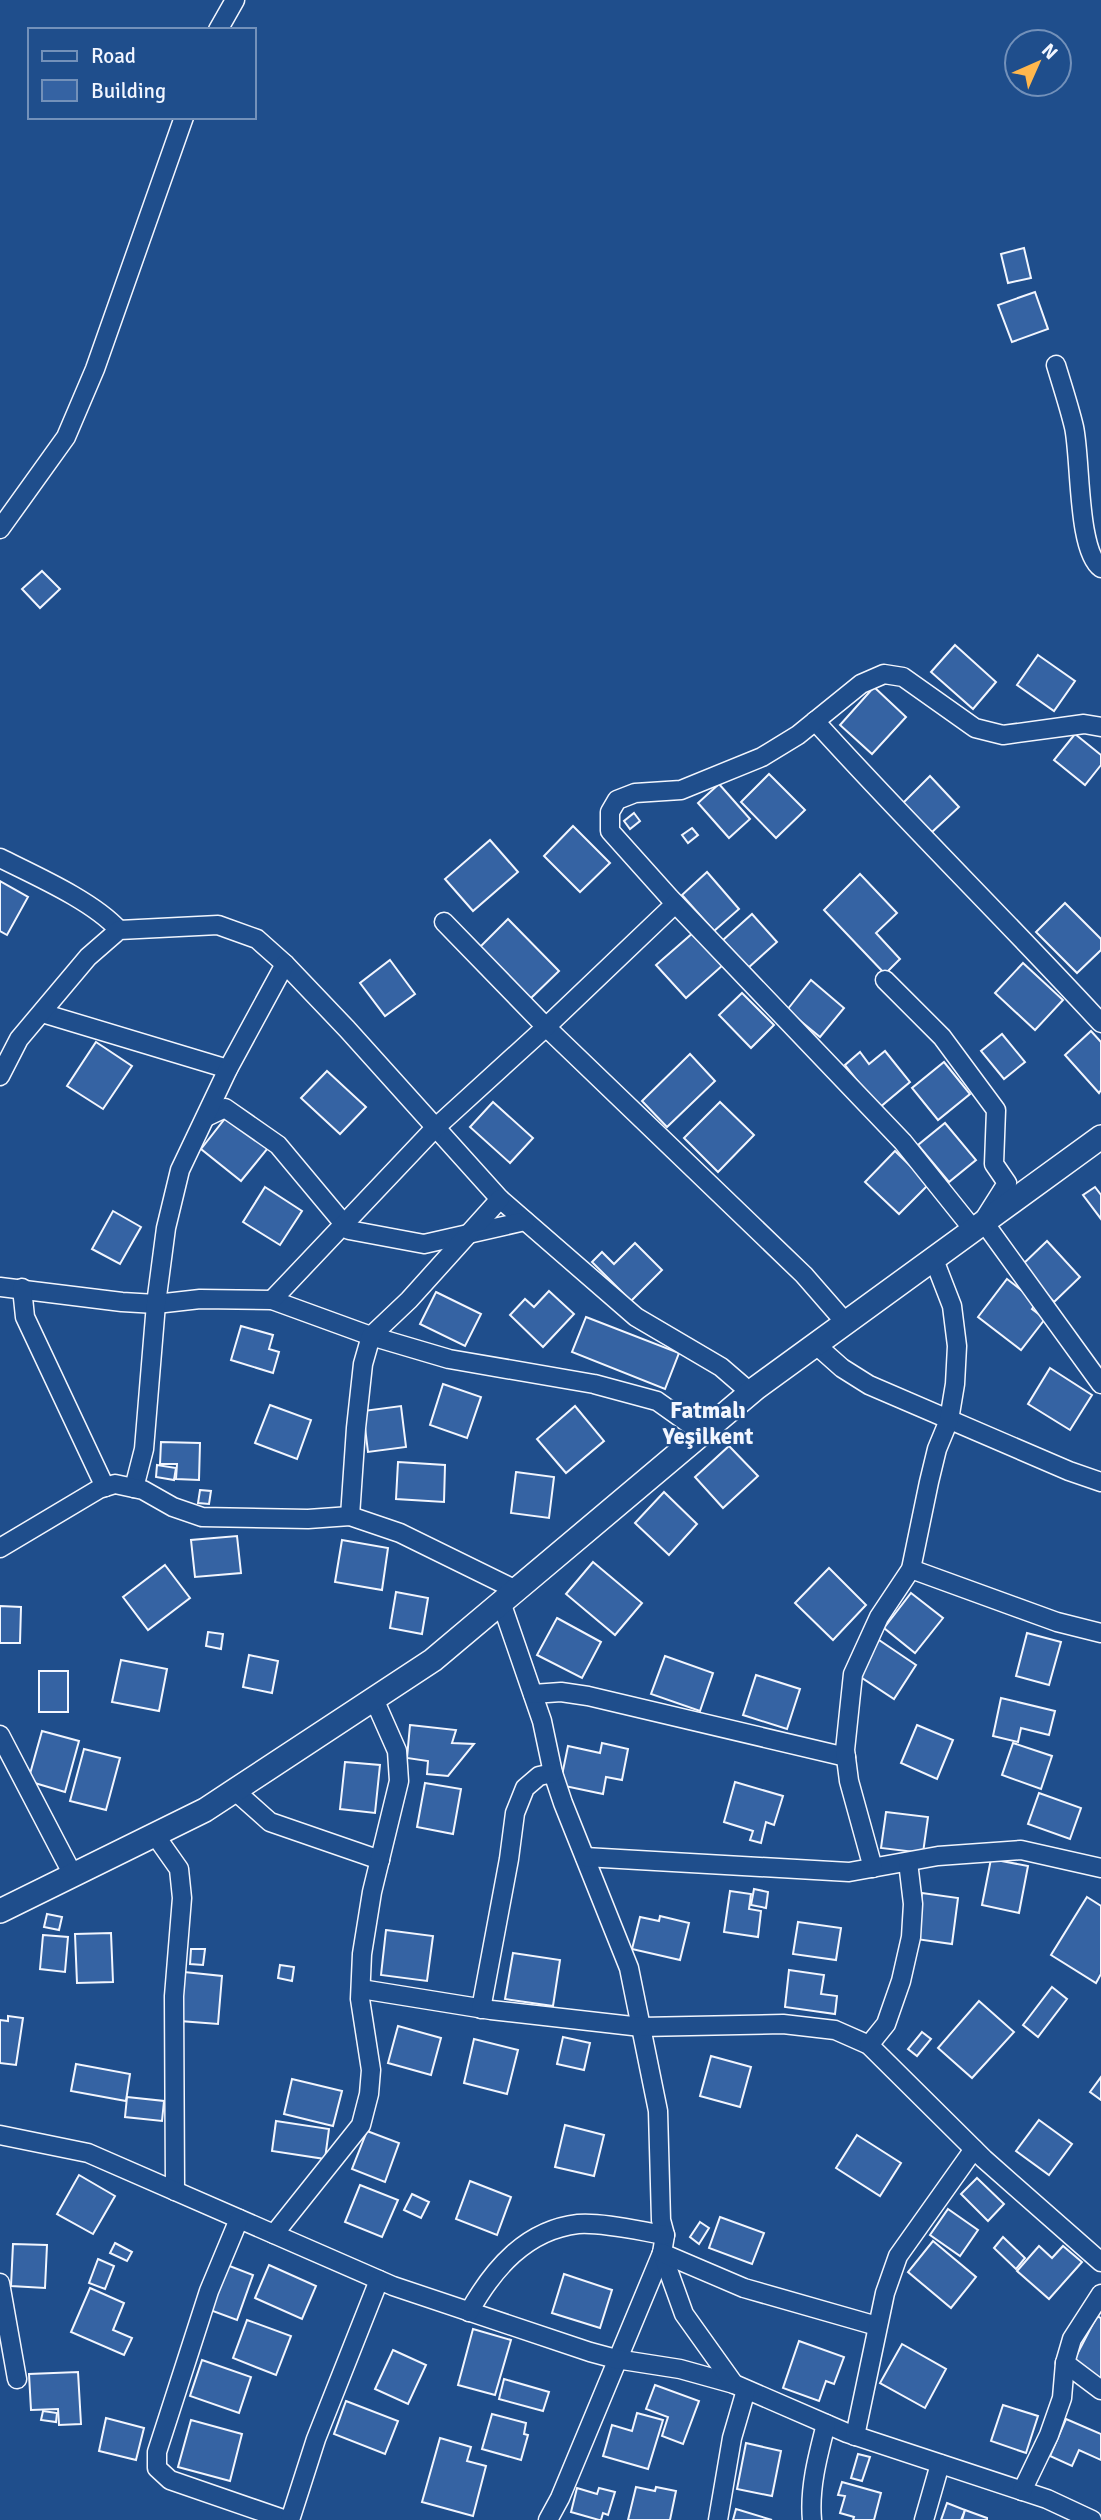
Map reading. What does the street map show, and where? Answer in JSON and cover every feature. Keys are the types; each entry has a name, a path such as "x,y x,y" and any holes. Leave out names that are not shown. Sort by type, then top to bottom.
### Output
{"street":[{"path":"219,28 235,0"},
{"path":"0,529 66,437 96,369 183,119"},
{"path":"1056,365 1074,429 1087,549 1101,568"},
{"path":"1101,727 1084,724 1003,735 975,728 903,677 884,674 861,684 798,735 762,757 681,790 635,793 617,800 610,812 610,831 978,1225 1101,1384"},
{"path":"815,721 895,810 1035,950 1101,1023"},
{"path":"0,858 40,877 108,918 119,930"},
{"path":"272,1300 434,1129 676,904"},
{"path":"444,922 546,1027 804,1275 845,1322"},
{"path":"0,1076 19,1039 88,957 119,930 218,925 257,939 285,964 347,1029 434,1129 500,1199 636,1317 721,1367 750,1392"},
{"path":"134,1488 147,1427 156,1304 166,1228 180,1170 228,1069 285,964"},
{"path":"885,980 942,1037 996,1110 994,1164 1007,1183 978,1225"},
{"path":"42,1013 228,1069"},
{"path":"206,1117 225,1108 278,1144 349,1230 424,1244 525,1221"},
{"path":"0,1911 205,1810 433,1660 750,1392 1101,1137"},
{"path":"351,1516 357,1415 363,1364 371,1336 410,1300 500,1199"},
{"path":"873,1868 849,1781 846,1757 853,1674 879,1617 912,1569 937,1448 949,1420 957,1346 952,1306 933,1257"},
{"path":"0,1287 156,1304 200,1299 272,1300 371,1336 449,1359 594,1384 657,1401 702,1433"},
{"path":"22,1288 25,1317 105,1487"},
{"path":"815,1344 842,1368 869,1385 1069,1471 1101,1482"},
{"path":"0,1548 105,1487 116,1484 134,1488 202,1517 308,1519 351,1516 400,1533 509,1596 553,1773 629,1968 658,2111 664,2235 662,2253 560,2498 548,2520"},
{"path":"912,1569 1057,1622 1101,1633"},
{"path":"533,1694 561,1692 588,1696 846,1757"},
{"path":"274,2234 361,2125 369,2094 371,2070 361,1989 362,1954 372,1892 399,1781 397,1751 374,1699"},
{"path":"0,1735 73,1875"},
{"path":"481,2009 515,1814 525,1788 539,1776 553,1773"},
{"path":"234,1790 270,1822 380,1860"},
{"path":"155,1835 179,1869 182,1898 174,1996 175,2190"},
{"path":"585,1857 849,1872 939,1856 1021,1850 1101,1868"},
{"path":"869,2045 886,2024 901,1982 911,1937 913,1904 908,1862"},
{"path":"361,1989 481,2009 641,2026 783,2024 835,2030 869,2045 974,2149 1101,2262"},
{"path":"0,2135 88,2153 379,2280 616,2359 680,2369 740,2387 855,2436 1047,2499 1092,2520"},
{"path":"855,2436 877,2326 898,2256 974,2149"},
{"path":"239,2219 209,2291 157,2452 157,2468 170,2480 282,2519 379,2280"},
{"path":"469,2312 485,2284 512,2253 539,2234 579,2224 664,2235"},
{"path":"662,2253 744,2288 877,2326"},
{"path":"662,2253 684,2314 740,2387 718,2520"},
{"path":"0,2283 17,2379"},
{"path":"1022,2491 1049,2435 1062,2398 1065,2363 1072,2339 1101,2294"},
{"path":"1065,2363 1101,2390"},
{"path":"812,2520 817,2456 826,2424"},
{"path":"924,2520 940,2464"}],"building":[{"path":"1024,248 1031,278 1008,283 1001,254"},
{"path":"1035,292 1048,329 1012,342 998,305"},
{"path":"42,571 60,589 40,608 22,589"},
{"path":"955,645 996,682 973,709 931,672"},
{"path":"1038,655 1075,681 1054,711 1017,685"},
{"path":"874,687 906,717 872,754 840,725"},
{"path":"1075,734 1101,755 1101,765 1085,785 1054,760"},
{"path":"769,774 805,810 776,838 741,802"},
{"path":"930,776 959,807 932,832 903,803"},
{"path":"719,784 750,819 729,838 698,803"},
{"path":"634,813 640,821 630,829 624,821"},
{"path":"573,826 610,863 580,892 544,856"},
{"path":"692,828 698,835 688,843 682,835"},
{"path":"490,840 518,872 473,911 445,879"},
{"path":"707,872 739,909 714,931 682,895"},
{"path":"860,874 897,913 876,933 900,959 885,974 824,910"},
{"path":"0,881 28,897 7,935 0,931"},
{"path":"1065,903 1101,939 1101,950 1077,973 1036,932"},
{"path":"752,914 777,942 748,968 723,940"},
{"path":"508,919 559,971 529,1000 478,949"},
{"path":"694,932 723,965 686,998 656,965"},
{"path":"390,960 415,994 385,1016 360,983"},
{"path":"1023,963 1063,1000 1035,1030 995,993"},
{"path":"811,980 844,1008 820,1037 787,1010"},
{"path":"742,993 774,1025 751,1048 719,1015"},
{"path":"1091,1031 1101,1042 1099,1093 1065,1055"},
{"path":"1002,1034 1025,1062 1004,1079 981,1051"},
{"path":"96,1042 132,1066 103,1109 67,1086"},
{"path":"885,1051 910,1082 879,1108 845,1065 860,1052 869,1064"},
{"path":"690,1054 715,1081 667,1127 642,1101"},
{"path":"944,1062 970,1094 938,1120 912,1088"},
{"path":"327,1071 366,1107 340,1134 301,1098"},
{"path":"493,1102 533,1138 510,1163 470,1127"},
{"path":"720,1102 754,1135 718,1172 684,1138"},
{"path":"227,1116 268,1148 241,1181 201,1149"},
{"path":"945,1123 976,1160 949,1182 918,1145"},
{"path":"895,1151 929,1184 899,1214 865,1182"},
{"path":"265,1187 302,1211 280,1245 243,1222"},
{"path":"1095,1187 1101,1195 1101,1219 1083,1195"},
{"path":"113,1211 141,1227 120,1264 92,1249"},
{"path":"1047,1241 1080,1277 1054,1302 1021,1266"},
{"path":"635,1243 662,1270 631,1301 592,1262 602,1252 614,1264"},
{"path":"1007,1279 1037,1302 1032,1309 1045,1319 1021,1350 978,1317"},
{"path":"549,1291 574,1314 543,1347 510,1315 525,1299 534,1307"},
{"path":"436,1292 481,1314 465,1346 420,1324"},
{"path":"586,1317 679,1353 665,1389 572,1352"},
{"path":"241,1326 273,1335 269,1349 279,1352 273,1373 231,1360"},
{"path":"1050,1368 1092,1395 1070,1430 1028,1404"},
{"path":"443,1384 481,1397 467,1438 430,1425"},
{"path":"270,1405 311,1420 297,1459 255,1443"},
{"path":"401,1406 406,1447 368,1452 363,1411"},
{"path":"575,1406 604,1441 566,1473 537,1439"},
{"path":"161,1442 200,1443 199,1480 176,1479 177,1464 160,1464"},
{"path":"729,1446 758,1476 723,1508 695,1477"},
{"path":"398,1462 445,1465 444,1502 396,1499"},
{"path":"157,1465 176,1468 174,1480 156,1477"},
{"path":"516,1472 554,1477 549,1518 511,1513"},
{"path":"200,1490 211,1491 209,1504 198,1503"},
{"path":"664,1492 697,1524 669,1555 635,1523"},
{"path":"237,1536 241,1573 195,1577 191,1540"},
{"path":"342,1540 388,1548 382,1590 335,1582"},
{"path":"593,1562 642,1603 615,1635 566,1594"},
{"path":"165,1565 190,1598 148,1630 123,1597"},
{"path":"829,1568 866,1605 833,1640 795,1603"},
{"path":"396,1592 428,1598 422,1634 390,1628"},
{"path":"911,1593 943,1618 915,1653 884,1628"},
{"path":"0,1606 21,1607 20,1643 0,1643"},
{"path":"557,1618 601,1642 582,1678 537,1655"},
{"path":"208,1632 223,1634 221,1649 206,1646"},
{"path":"1027,1633 1061,1642 1049,1685 1016,1676"},
{"path":"879,1640 916,1665 894,1699 856,1674"},
{"path":"249,1655 278,1661 272,1693 243,1687"},
{"path":"665,1656 713,1673 700,1711 651,1694"},
{"path":"121,1660 167,1669 159,1711 112,1702"},
{"path":"39,1671 68,1671 68,1712 39,1712"},
{"path":"756,1675 800,1689 787,1729 743,1715"},
{"path":"1001,1698 1055,1711 1049,1735 1021,1728 1018,1742 993,1736"},
{"path":"410,1725 456,1730 452,1743 474,1744 448,1776 427,1774 428,1761 407,1758"},
{"path":"917,1725 953,1740 937,1779 901,1763"},
{"path":"42,1731 79,1741 65,1792 28,1781"},
{"path":"602,1743 628,1749 622,1780 606,1777 603,1794 560,1785 568,1746 600,1753"},
{"path":"1013,1743 1052,1756 1041,1789 1002,1775"},
{"path":"84,1749 120,1758 106,1810 70,1801"},
{"path":"345,1762 380,1765 375,1813 340,1809"},
{"path":"735,1782 783,1796 774,1825 766,1822 761,1843 750,1840 753,1831 724,1822"},
{"path":"425,1783 461,1789 453,1834 417,1827"},
{"path":"1039,1793 1081,1808 1070,1839 1028,1824"},
{"path":"886,1812 928,1817 923,1853 881,1848"},
{"path":"991,1859 1028,1866 1019,1913 982,1905"},
{"path":"754,1889 768,1892 766,1908 751,1905"},
{"path":"730,1891 751,1894 749,1909 761,1911 758,1937 724,1932"},
{"path":"922,1893 958,1898 952,1944 916,1939"},
{"path":"1087,1897 1101,1906 1101,1974 1096,1983 1051,1955"},
{"path":"47,1914 62,1917 59,1930 44,1927"},
{"path":"660,1916 689,1923 680,1960 632,1949 640,1917 659,1921"},
{"path":"798,1922 841,1928 836,1960 793,1954"},
{"path":"386,1930 433,1936 427,1981 381,1975"},
{"path":"111,1933 113,1982 77,1983 75,1934"},
{"path":"43,1935 68,1937 65,1972 40,1969"},
{"path":"191,1949 205,1949 203,1965 190,1964"},
{"path":"513,1953 560,1960 553,2006 505,1999"},
{"path":"280,1965 294,1967 292,1981 278,1978"},
{"path":"789,1970 824,1975 821,1994 837,1996 835,2014 785,2007"},
{"path":"184,1972 222,1976 218,2024 180,2021"},
{"path":"1052,1987 1067,1999 1038,2037 1023,2025"},
{"path":"979,2001 1014,2032 972,2078 938,2048"},
{"path":"8,2016 23,2018 16,2065 0,2063 0,2020 8,2021"},
{"path":"398,2026 441,2038 431,2075 388,2063"},
{"path":"922,2032 931,2039 917,2056 908,2049"},
{"path":"563,2037 590,2043 584,2070 557,2064"},
{"path":"474,2039 518,2050 507,2094 464,2083"},
{"path":"711,2056 751,2067 740,2107 700,2096"},
{"path":"76,2064 130,2074 126,2101 71,2091"},
{"path":"1101,2077 1101,2100 1090,2092"},
{"path":"292,2079 342,2091 333,2126 284,2114"},
{"path":"127,2097 164,2101 162,2121 125,2117"},
{"path":"1039,2120 1072,2144 1049,2175 1016,2151"},
{"path":"276,2121 329,2129 325,2159 272,2151"},
{"path":"565,2125 604,2135 594,2176 555,2167"},
{"path":"367,2131 399,2143 385,2182 352,2169"},
{"path":"857,2135 901,2163 880,2196 836,2168"},
{"path":"79,2175 115,2196 93,2234 57,2214"},
{"path":"977,2178 1004,2204 988,2221 961,2194"},
{"path":"470,2181 511,2197 497,2235 456,2219"},
{"path":"360,2185 398,2200 382,2237 345,2222"},
{"path":"412,2194 429,2202 421,2218 404,2210"},
{"path":"948,2209 978,2230 960,2256 930,2235"},
{"path":"720,2217 764,2233 752,2264 709,2248"},
{"path":"700,2222 709,2228 699,2244 690,2237"},
{"path":"1003,2237 1025,2258 1016,2269 994,2248"},
{"path":"933,2241 976,2277 951,2308 908,2272"},
{"path":"115,2243 132,2252 127,2261 110,2253"},
{"path":"13,2244 47,2245 45,2288 11,2286"},
{"path":"1039,2246 1052,2258 1063,2246 1082,2262 1049,2299 1017,2271"},
{"path":"98,2259 114,2266 105,2289 89,2283"},
{"path":"227,2265 253,2275 237,2320 210,2310"},
{"path":"269,2265 316,2286 302,2319 255,2298"},
{"path":"564,2274 612,2290 600,2328 552,2313"},
{"path":"90,2288 124,2303 113,2330 132,2338 124,2355 71,2332"},
{"path":"1097,2316 1101,2318 1101,2379 1072,2364"},
{"path":"247,2320 291,2336 276,2375 233,2358"},
{"path":"473,2329 511,2340 495,2395 458,2385"},
{"path":"799,2341 844,2357 834,2384 826,2381 819,2401 783,2388"},
{"path":"902,2344 946,2369 925,2408 880,2383"},
{"path":"393,2350 426,2365 408,2404 375,2389"},
{"path":"202,2360 251,2377 239,2413 190,2396"},
{"path":"78,2372 81,2424 59,2425 58,2409 31,2410 29,2374"},
{"path":"504,2379 549,2392 543,2411 499,2399"},
{"path":"655,2385 699,2401 683,2444 662,2436 668,2417 646,2409"},
{"path":"346,2401 398,2421 385,2454 334,2434"},
{"path":"1003,2405 1038,2416 1026,2453 991,2441"},
{"path":"43,2411 57,2413 56,2422 41,2420"},
{"path":"637,2413 663,2420 648,2469 603,2456 612,2425 632,2431"},
{"path":"492,2414 526,2423 524,2434 528,2435 521,2460 482,2449"},
{"path":"106,2418 144,2428 136,2460 99,2451"},
{"path":"1066,2419 1101,2434 1101,2460 1079,2450 1072,2466 1050,2456"},
{"path":"191,2420 242,2434 230,2481 178,2467"},
{"path":"440,2438 471,2447 467,2461 486,2466 473,2516 422,2502"},
{"path":"746,2443 781,2451 772,2496 737,2489"},
{"path":"858,2454 870,2457 862,2481 851,2478"},
{"path":"842,2482 881,2493 874,2520 853,2520 854,2517 840,2513 845,2496 838,2495"},
{"path":"636,2487 676,2491 670,2520 628,2520"},
{"path":"577,2488 597,2494 599,2488 615,2492 608,2515 603,2513 599,2520 571,2512"},
{"path":"947,2503 965,2510 961,2520 941,2520"},
{"path":"736,2509 772,2520 733,2520"},
{"path":"965,2510 987,2518 987,2520 962,2520"}],"district":[{"name":"Fatmalı Yeşilkent","path":"708,1423"}]}
